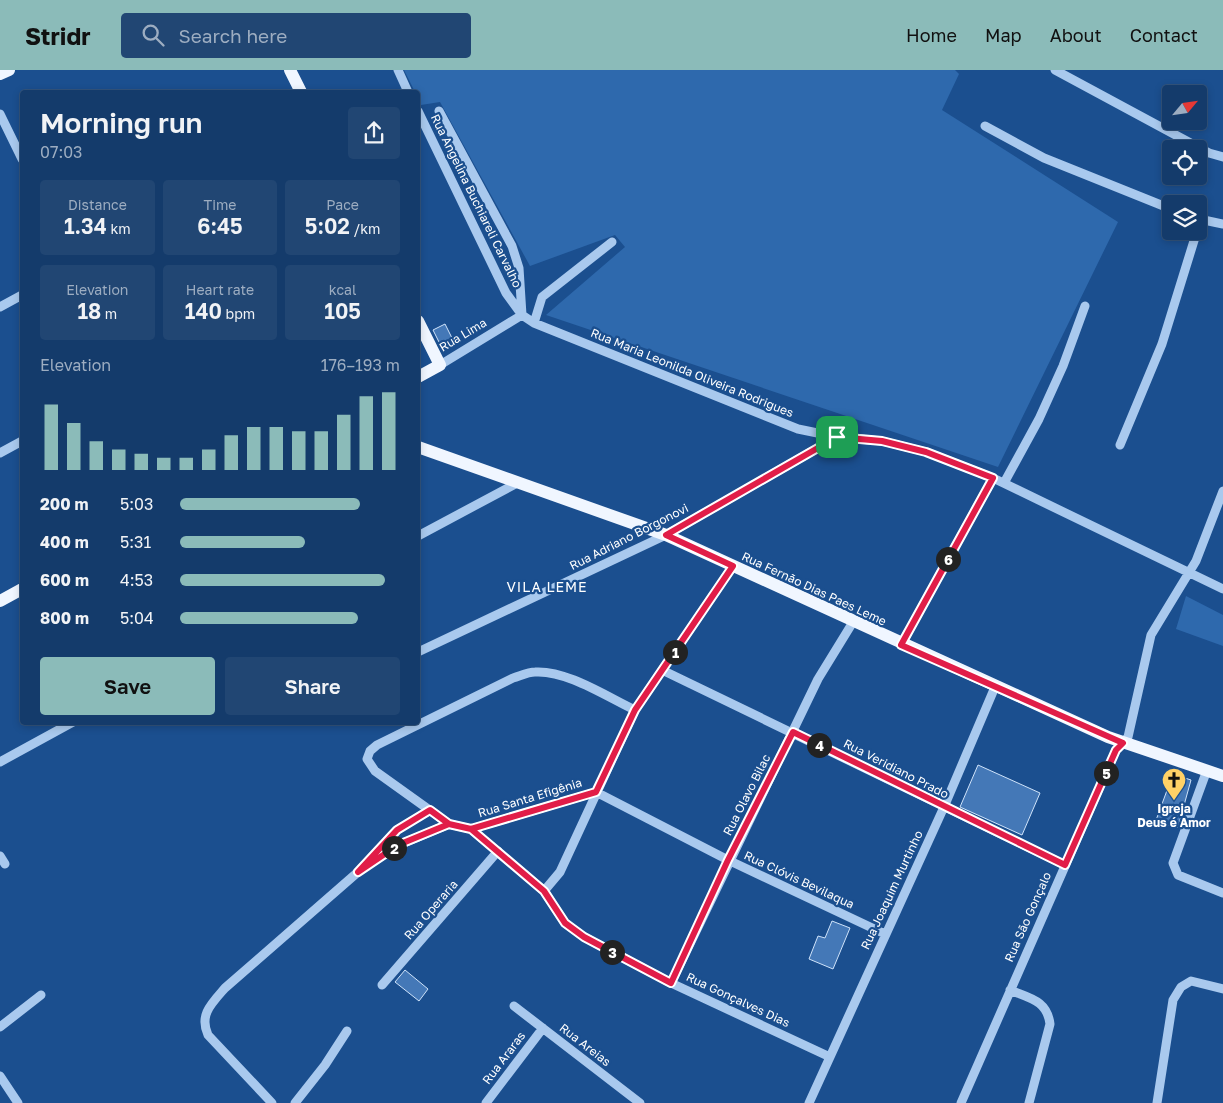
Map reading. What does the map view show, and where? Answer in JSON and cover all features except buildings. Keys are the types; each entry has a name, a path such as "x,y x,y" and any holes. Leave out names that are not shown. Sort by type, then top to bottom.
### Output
{"main road":[{"path":"0,74 10,70"},
{"path":"290,70 300,90"},
{"path":"420,325 440,365"},
{"name":"Rua Lima","path":"420,376 440,365"},
{"name":"Rua Fernão Dias Paes Leme","path":"420,448 666,535 901,645 1123,743 1223,776"},
{"path":"0,601 20,590"}],"street":[{"path":"398,70 407,90"},
{"path":"1054,70 1209,153 1223,156"},
{"name":"Rua Angelina Buchiareli Carvalho","path":"439,111 512,246 520,268 522,315"},
{"path":"0,114 20,155"},
{"name":"Rua Angelina Buchiareli Carvalho","path":"420,116 506,293 522,315"},
{"path":"985,126 1053,162 1162,205"},
{"path":"1207,223 1223,224"},
{"path":"1120,445 1162,344 1194,240"},
{"path":"534,322 542,297 612,242"},
{"path":"0,307 20,296"},
{"path":"1004,483 1039,419 1055,384 1085,306"},
{"name":"Rua Maria Leonilda Oliveira Rodrigues","path":"522,315 534,322 798,429 837,437 882,441 917,450 993,478 1223,589"},
{"name":"Rua Lima","path":"440,365 522,315"},
{"name":"Rua Adriano Borgonovi","path":"420,651 666,535 837,437"},
{"path":"0,453 20,442"},
{"path":"901,645 993,478"},
{"path":"420,535 518,482"},
{"name":"Rua São Gonçalo","path":"961,1103 1116,750 1128,737 1151,634 1196,561 1223,492"},
{"name":"Rua Santa Efigênia","path":"544,891 560,872 635,710 733,566"},
{"name":"Rua Olavo Bilac","path":"671,983 728,860 818,679 853,622"},
{"name":"Rua Veridiano Prado","path":"662,670 1065,865"},
{"path":"420,724 513,678 532,672 549,672 565,677 635,710"},
{"name":"Rua Joaquim Murtinho","path":"809,1103 944,807 995,687"},
{"path":"0,762 68,725"},
{"path":"419,725 370,751 367,758 370,765 449,824 471,829"},
{"path":"1207,770 1173,863 1178,875 1223,893"},
{"name":"Rua Santa Efigênia","path":"471,829 596,792"},
{"name":"Rua Clóvis Bevilaqua","path":"596,792 728,860 885,934"},
{"path":"272,1103 208,1035 204,1025 207,1009 224,988 358,872 397,830 430,810"},
{"path":"358,872 398,845 449,824"},
{"name":"Rua Gonçalves Dias","path":"471,829 544,891 565,923 584,937 671,983 830,1057"},
{"name":"Rua Operaria","path":"382,985 498,851"},
{"path":"1157,1103 1173,1000 1181,987 1191,981 1223,989"},
{"path":"1010,990 1041,1004 1048,1013 1050,1024 1029,1103"},
{"path":"0,1027 41,994"},
{"name":"Rua Areias","path":"514,1006 640,1103"},
{"name":"Rua Araras","path":"486,1103 543,1028"},
{"path":"295,1103 325,1066 347,1031"},
{"path":"0,1076 18,1103"}],"shaded area":[{"path":"404,70 955,70 959,74 942,110 1118,222 998,467 546,315 625,247 615,235 530,266 440,102 421,105 420,90 414,90"},
{"path":"1186,596 1223,615 1223,646 1176,629"}],"place":[{"name":"Igreja Deus é Amor","path":"1174,801"}],"district":[{"name":"VILA LEME","path":"547,587"}],"route":[{"path":"837,437 666,535 733,566 635,710 596,792 471,829 449,824 398,845 358,872 397,830 430,810 449,824 471,829 544,891 565,923 584,937 671,983 728,860 793,732 1065,865 1116,750 1123,743 901,645 993,478 926,452 882,441 837,437"}]}
